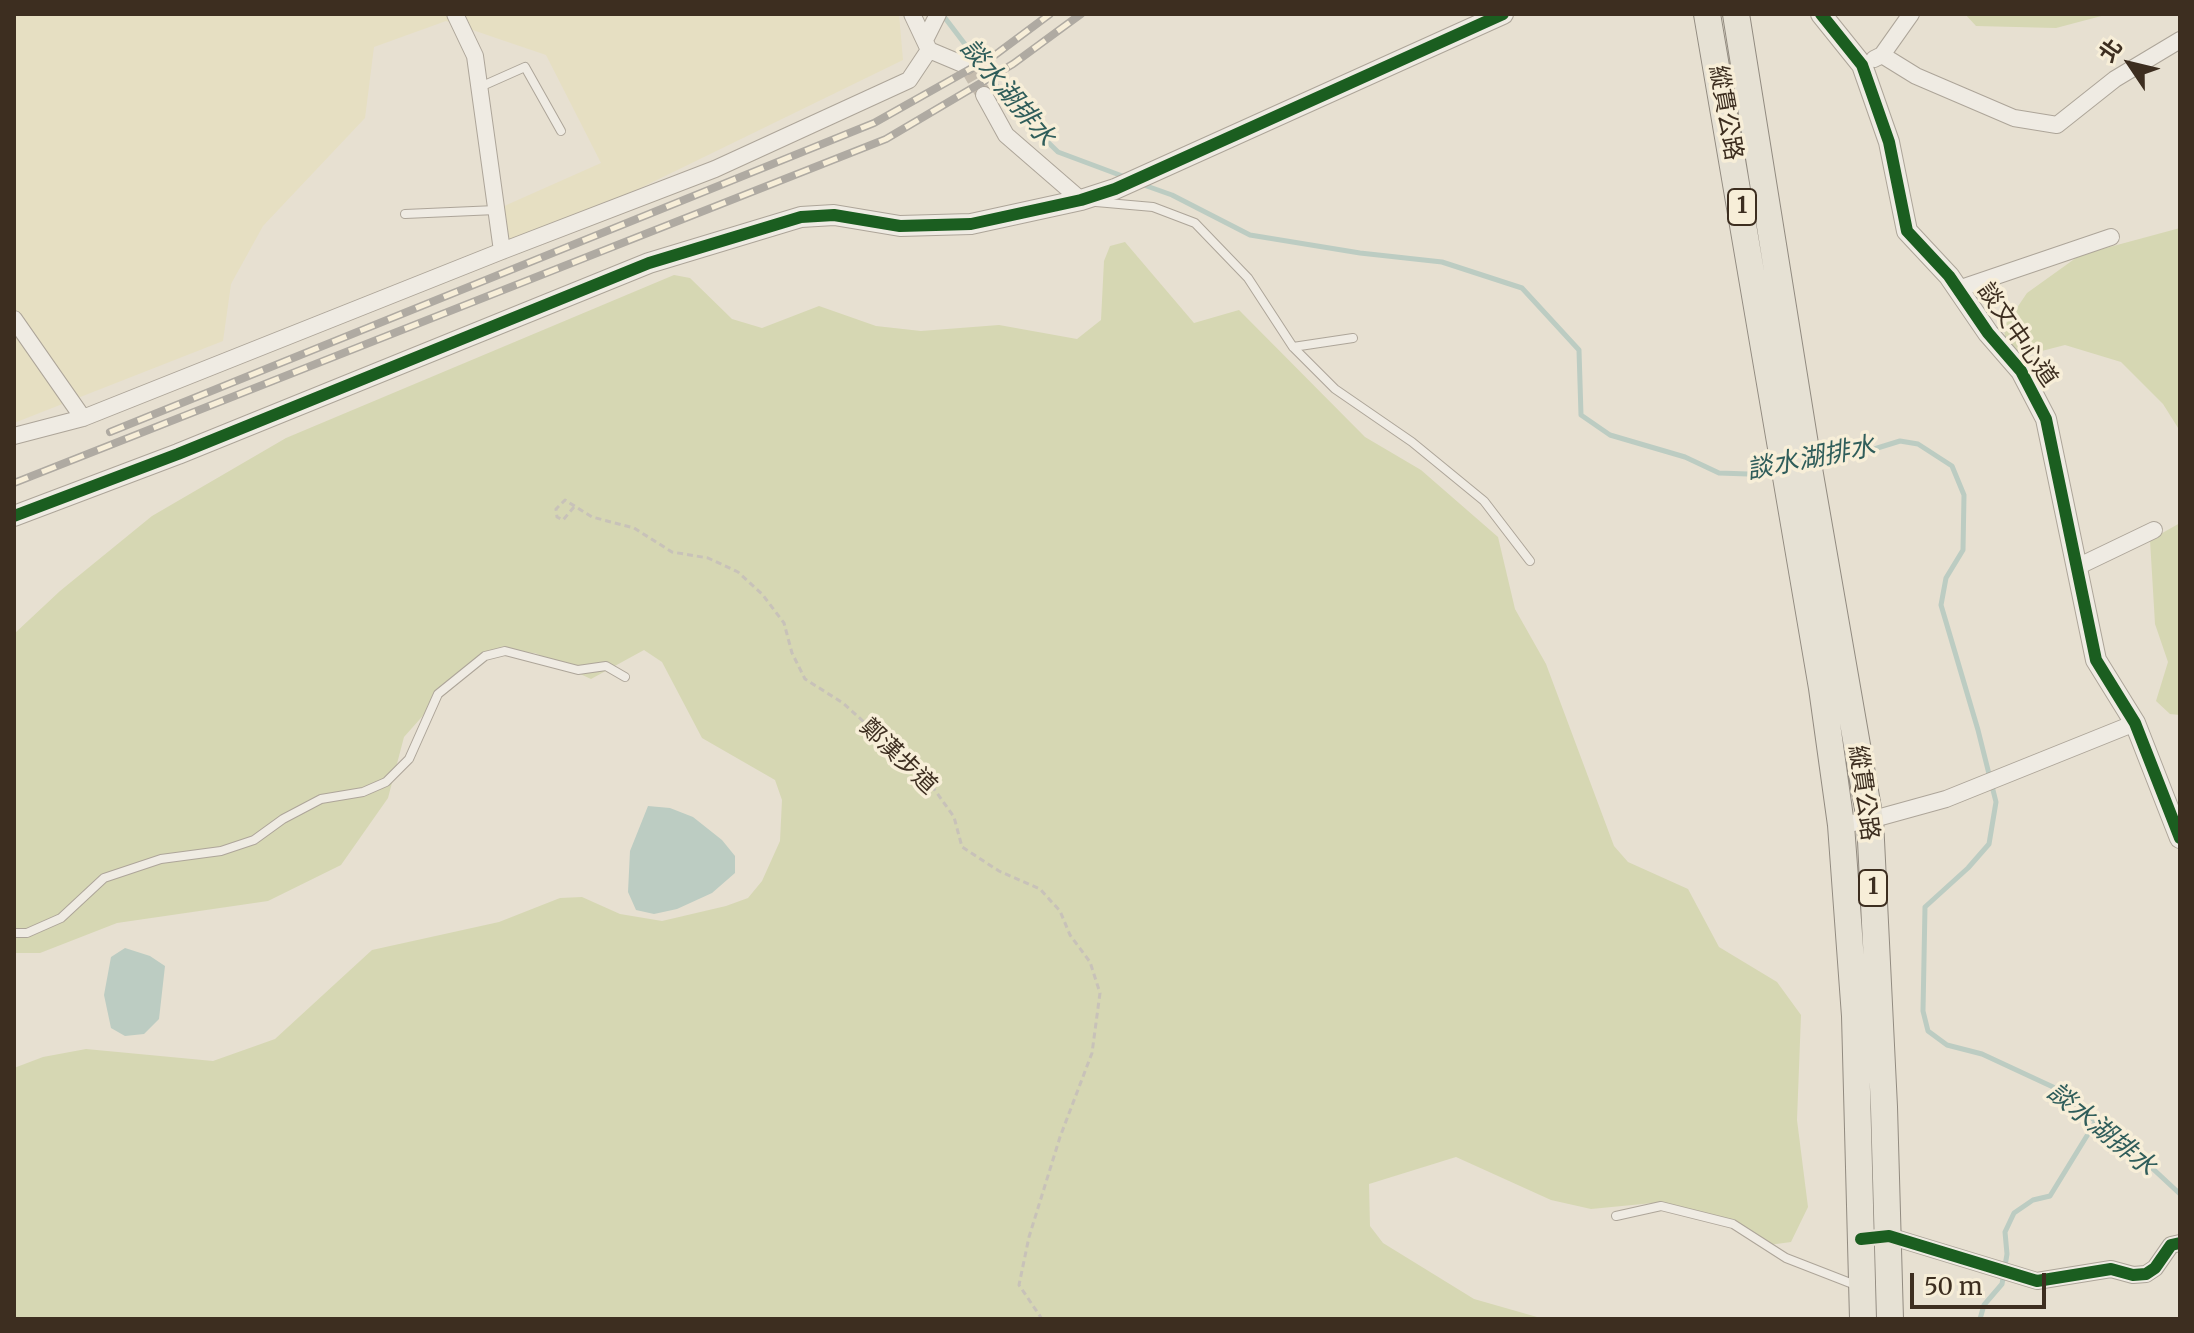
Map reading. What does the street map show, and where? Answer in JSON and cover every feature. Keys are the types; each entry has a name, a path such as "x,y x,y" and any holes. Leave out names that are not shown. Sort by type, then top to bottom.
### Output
{"main road":[{"name":"縱貫公路","path":"1707,14 1786,398"},
{"name":"縱貫公路","path":"1736,14 1796,465 1834,685 1870,820 1890,1319"},
{"name":"縱貫公路","path":"1834,685 1855,1016 1863,1319"}],"street":[{"path":"455,14 475,56 502,251"},
{"path":"912,14 967,66"},
{"path":"14,516 178,454 649,263 770,226 801,217 834,215 900,226 971,224 1081,200 1115,189 1503,14"},
{"name":"談文中心道","path":"1821,14 1862,65 1889,142 1907,231 1958,289 1988,333 2021,371 2046,419 2096,660 2135,723 2180,838"},
{"path":"1862,65 1882,55 1911,14"},
{"path":"14,436 83,418 715,169 909,80 931,32"},
{"path":"1882,55 1916,76 2014,118 2057,125 2115,79 2180,40"},
{"path":"984,95 1006,135 1081,200"},
{"path":"1958,289 2111,237"},
{"path":"14,319 83,418"},
{"path":"2077,567 2154,530"},
{"path":"1841,825 1946,799 2135,723"},
{"path":"1861,1239 1889,1236 2037,1281 2111,1269 2133,1275 2146,1274 2155,1268 2171,1245 2180,1243"}],"lane":[{"path":"479,88 525,67 561,131"},
{"path":"1081,200 1153,207 1195,223 1248,278 1293,347 1335,389 1412,442 1484,501 1530,561"},
{"path":"405,214 496,210"},
{"path":"1293,347 1353,338"},
{"path":"14,933 27,933 61,918 104,878 161,859 221,851 254,840 283,819 321,799 363,792 386,782 409,759 438,694 485,656 505,651 578,670 606,666 625,677"},
{"path":"1616,1216 1661,1206 1733,1224 1786,1258 1862,1287"}],"shaded area":[{"path":"14,14 899,14 903,60 622,197 498,245 493,211 601,163 546,55 446,21 374,47 365,118 263,226 231,284 223,341 14,423"},
{"path":"648,806 670,808 693,817 722,840 735,856 735,873 712,893 677,909 654,914 636,910 628,892 630,851"},
{"path":"125,948 150,956 165,966 159,1019 144,1034 125,1036 111,1028 104,995 111,957"}],"green space":[{"path":"1965,14 2109,14 2056,28 1976,26"},
{"path":"2180,228 2180,431 2163,404 2121,362 2065,345 2026,355 2006,348 2004,327 2027,293 2080,255"},
{"path":"1125,242 1194,323 1239,310 1365,437 1421,470 1498,537 1515,609 1546,664 1614,846 1628,862 1688,889 1719,947 1777,982 1801,1015 1797,1120 1808,1207 1791,1242 1769,1245 1713,1218 1653,1203 1591,1209 1551,1200 1456,1157 1369,1184 1370,1226 1383,1243 1474,1299 1544,1319 14,1319 14,1068 43,1057 86,1049 213,1061 275,1039 372,950 499,922 560,898 582,897 620,914 662,921 726,906 748,898 762,881 780,841 782,800 775,780 702,738 662,662 644,650 591,679 535,653 494,651 460,674 404,737 388,798 341,865 268,901 117,923 40,953 14,953 14,634 60,591 152,516 286,438 674,275 690,278 732,319 762,328 819,306 876,326 921,331 999,325 1077,339 1101,320 1104,261 1110,246"},
{"path":"2180,523 2180,715 2170,714 2156,701 2168,662 2155,624 2150,540"}],"waterway":[{"name":"談水湖排水","path":"942,14 1015,110 1058,152 1125,177"},
{"name":"談水湖排水","path":"1141,184 1172,195 1250,235 1360,253 1442,262 1522,288 1579,350 1581,415 1610,435 1685,457 1719,473 1748,474 1778,468"},
{"name":"談水湖排水","path":"1815,462 1858,454 1900,441 1918,444 1952,466 1964,495 1963,550 1946,578 1941,605 1996,802 1989,844 1925,907 1923,1011 1928,1031 1947,1045 1982,1054 2053,1087 2137,1154 2180,1194"},
{"path":"1980,1319 1984,1305 2002,1284 2007,1254 2005,1232 2014,1213 2033,1200 2050,1196 2096,1121"}],"tunnel":[{"path":"967,66 984,95"}],"railway":[{"path":"110,432 874,123 995,55 1050,14"},
{"path":"14,483 886,139 1013,64 1081,14"}],"cycle path":[{"path":"14,516 178,454 649,263 801,217 834,215 900,226 971,224 1081,200 1115,189 1503,14"},
{"path":"1821,14 1862,65 1889,142 1907,231 1949,276 1988,333 2021,371 2046,419 2096,660 2135,723 2180,838"},
{"path":"1861,1239 1889,1236 2037,1281 2111,1269 2133,1275 2146,1274 2155,1268 2171,1245 2180,1243"}]}
